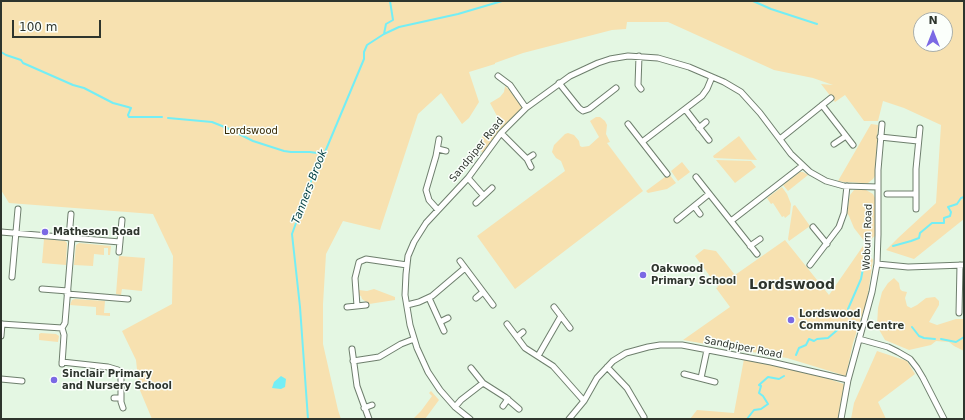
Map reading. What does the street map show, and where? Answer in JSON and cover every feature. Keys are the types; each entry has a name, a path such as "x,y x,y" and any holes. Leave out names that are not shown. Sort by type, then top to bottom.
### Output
{"street":[{"name":"Sandpiper Road","path":"470,419 455,407 440,390 422,360 414,339 406,305 405,286 408,256 414,242 426,223 468,178 501,133 526,108 559,83 579,71 598,63 619,57 638,56 665,60 689,67 732,86 741,92 758,110 802,166 810,172 826,181 847,186 878,187"},
{"path":"638,56 638,84 641,89"},
{"path":"498,76 510,85 526,108"},
{"path":"642,142 705,93 712,77"},
{"path":"559,83 580,110 583,111 589,109 616,88"},
{"path":"780,139 831,98"},
{"path":"822,105 853,145"},
{"path":"685,109 709,140"},
{"path":"699,128 706,122"},
{"path":"628,124 667,174"},
{"name":"Woburn Road","path":"841,419 848,380 872,292 877,264 878,187 882,124"},
{"path":"916,209 918,141 920,128"},
{"path":"501,133 527,159 531,167"},
{"path":"834,144 846,136"},
{"path":"880,137 918,141"},
{"path":"438,210 426,194 438,149 439,139"},
{"path":"438,149 446,151"},
{"path":"527,159 532,155"},
{"path":"731,221 802,166"},
{"path":"696,177 757,254"},
{"path":"468,178 483,195"},
{"path":"810,265 834,236 842,221 847,186"},
{"path":"476,203 492,188"},
{"path":"677,220 710,194"},
{"path":"888,194 916,194"},
{"path":"694,206 700,214"},
{"path":"12,277 18,209"},
{"path":"71,214 68,293 65,323 62,328 64,335 62,364 108,367 118,370 122,382 121,398 123,408"},
{"path":"119,252 122,220"},
{"path":"813,226 827,244"},
{"path":"1,232 120,242"},
{"path":"750,246 760,239"},
{"path":"357,306 355,278 358,262 366,259 407,265"},
{"path":"460,261 493,305"},
{"path":"877,264 908,267 962,265 959,313"},
{"path":"406,305 429,298 465,268"},
{"path":"42,289 128,300"},
{"path":"476,298 483,292"},
{"path":"429,298 444,331"},
{"path":"347,307 366,304"},
{"path":"554,307 570,328"},
{"path":"538,356 561,316"},
{"path":"440,322 448,318"},
{"path":"1,336 1,324 62,328"},
{"path":"507,324 528,351 553,366 584,401"},
{"path":"517,337 523,332"},
{"path":"353,361 379,357 401,344 414,339"},
{"path":"858,339 888,347 910,359 923,378 944,419"},
{"name":"Sandpiper Road","path":"569,419 584,401 598,378 607,367 626,353 648,347 671,345 707,350 771,362 848,380"},
{"path":"352,349 357,386 369,419"},
{"path":"702,378 707,350"},
{"path":"607,367 627,388 644,417"},
{"path":"471,368 483,383 508,400 519,410"},
{"path":"684,374 715,382"},
{"path":"1,379 22,381"},
{"path":"455,407 483,383"},
{"path":"114,398 121,398"},
{"path":"503,406 508,400"},
{"path":"364,408 372,404"}],"green space":[{"name":"Lordswood","path":"1,1 964,1 964,219 914,259 886,250 936,203 941,125 904,108 883,101 878,121 864,121 845,95 835,102 821,84 833,85 813,78 774,70 668,22 627,22 626,29 612,30 523,53 469,72 479,102 469,118 462,124 441,93 418,114 380,230 343,221 326,254 323,304 323,344 341,419 152,419 139,388 136,360 122,331 172,304 173,256 153,214 9,203 1,190"},
{"path":"505,86 517,97 523,108 494,138 483,153 480,150 482,147 482,137 485,133 492,129 497,116 490,103 500,97 504,92"},
{"path":"596,117 600,117 605,121 607,125 606,134 610,142 607,143 643,191 515,289 477,236 565,171 561,161 556,158 552,152 554,145 565,134 568,133 574,135 582,147 589,146 599,137 590,121"},
{"path":"871,124 878,125 875,176 868,183 838,181"},
{"path":"739,136 757,160 714,158 713,156"},
{"path":"716,160 751,161 756,167 735,183"},
{"path":"682,162 690,172 678,181 671,171"},
{"path":"800,172 808,175 788,191 783,185"},
{"path":"669,174 676,183 667,189 648,193 646,191"},
{"path":"782,187 791,204 790,214 785,218 784,216 782,217 773,203 771,204 767,198"},
{"path":"854,190 866,190 873,194 875,198 875,236 867,242 865,242 854,228 847,213 850,195"},
{"path":"795,205 810,226 789,241 788,239 793,206"},
{"path":"44,239 65,241 67,243 66,265 42,263"},
{"path":"785,240 829,295 863,246 873,260 867,300 853,343 846,376 787,358 683,340 730,307 716,288 718,287 695,256 704,249 716,251 735,275"},
{"path":"79,243 111,246 110,255 108,255 108,248 104,248 104,255 94,254 93,266 74,265 76,245"},
{"path":"119,256 145,258 142,291 122,289 121,295 116,294"},
{"path":"894,278 899,283 900,289 907,292 905,298 907,306 911,308 926,298 935,297 939,301 939,305 929,322 937,325 956,319 964,319 964,351 949,342 936,341 931,345 909,350 885,340 877,326 878,308 882,292 888,283"},
{"path":"374,289 395,297 395,300 369,304 358,295 359,290 367,291"},
{"path":"72,300 105,301 104,313 110,313 110,316 96,315 96,307 70,305"},
{"path":"39,334 56,334 59,336 58,342 39,340"},
{"path":"877,351 907,361 915,374 878,402 886,419 851,419 854,403"},
{"path":"744,359 792,367 844,384 838,419 690,419 697,410 734,413"},
{"path":"431,391 439,400 425,419 413,419 432,396 429,393"}],"water":[{"path":"281,376 286,379 285,387 281,389 272,388 274,382"}],"waterway":[{"name":"Tanners Brook","path":"308,419 300,307 292,234 313,176 325,152 364,59 364,52 367,45 384,34 386,24 393,20 390,1"},
{"path":"384,34 399,27 458,14 502,1"},
{"path":"753,1 771,9 817,24"},
{"path":"1,52 73,85 84,88 113,103 131,108 128,115 129,117 162,117"},
{"path":"168,118 212,122 253,141 284,151 324,154"},
{"path":"893,246 919,238 920,233 932,223 944,223 944,218 950,216 951,212 948,207 957,204 961,198 964,197"},
{"path":"848,309 861,279 865,258"},
{"path":"796,355 799,348 806,345 809,339 814,341 817,339 828,338 842,326"},
{"path":"912,327 919,336 935,339"},
{"path":"941,339 956,342 964,337"},
{"path":"747,419 754,410 761,409 768,404 759,393 761,386 759,385 768,377 779,379 784,376"}],"place":[{"name":"Matheson Road","path":"45,232"},
{"name":"Oakwood Primary School","path":"643,275"},
{"name":"Lordswood Community Centre","path":"791,320"},
{"name":"Sinclair Primary and Nursery School","path":"54,380"}],"district":[{"name":"Lordswood","path":"792,285"}]}
